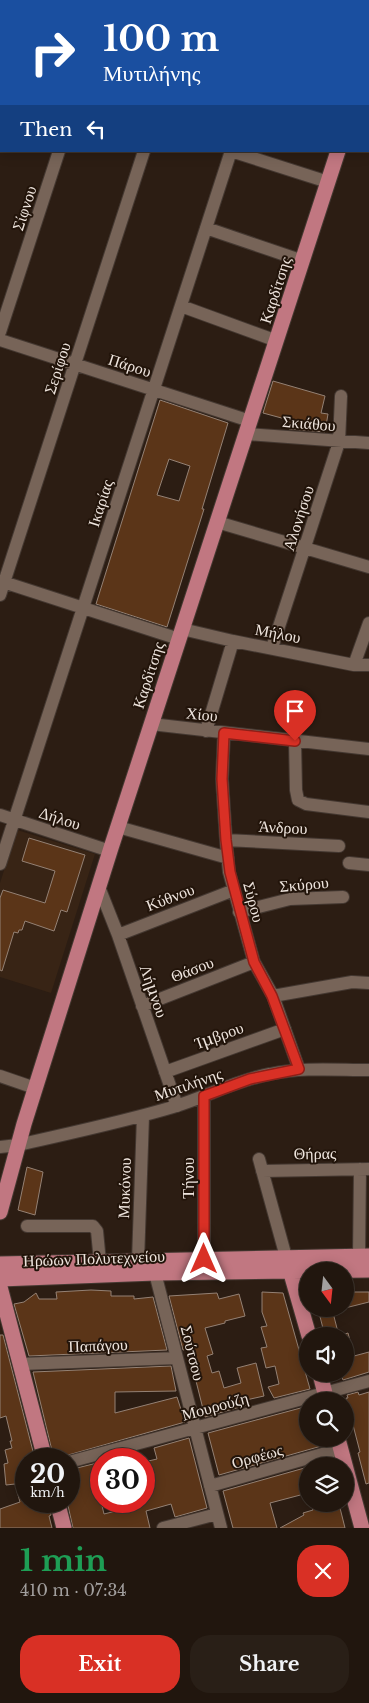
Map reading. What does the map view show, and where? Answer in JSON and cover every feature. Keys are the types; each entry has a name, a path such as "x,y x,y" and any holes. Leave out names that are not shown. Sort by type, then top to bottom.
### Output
{"main road":[{"name":"Καρδίτσης","path":"0,1212 35,1088 110,851 338,152"},
{"name":"Ηρώων Πολυτεχνείου","path":"0,1279 156,1273 288,1264 364,1256"},
{"name":"Ηρώων Πολυτεχνείου","path":"0,1264 204,1259 369,1270"},
{"path":"288,1264 306,1327"},
{"path":"0,1287 43,1448"},
{"path":"340,1447 362,1528"},
{"path":"60,1513 64,1528"}],"street":[{"name":"Σίφνου","path":"0,332 59,152"},
{"name":"Σερίφου","path":"0,595 2,582 144,152"},
{"name":"Ικαρίας","path":"0,864 231,152"},
{"path":"234,152 328,182"},
{"path":"206,228 303,261"},
{"path":"181,306 277,341"},
{"name":"Πάρου","path":"0,340 154,390 249,428"},
{"name":"Αλονήσου","path":"272,648 339,442 341,396"},
{"name":"Σκιάθου","path":"249,428 339,442 369,443"},
{"path":"217,522 369,567"},
{"name":"Μήλου","path":"2,582 83,608 180,634 233,641 354,665 369,665"},
{"path":"354,665 369,623"},
{"path":"206,732 233,641"},
{"name":"Χίου","path":"151,724 369,750"},
{"name":"Σύρου","path":"224,733 222,779 226,840 234,890 254,962 272,996 299,1069"},
{"path":"295,741 298,800 306,804 369,812"},
{"name":"Δήλου","path":"0,816 110,851"},
{"path":"118,827 228,858"},
{"name":"Άνδρου","path":"226,840 339,846"},
{"path":"350,863 369,865"},
{"name":"Λήμνου","path":"99,887 118,935 176,1106"},
{"name":"Κύθνου","path":"118,935 234,890"},
{"name":"Σκύρου","path":"240,912 290,899 343,897"},
{"name":"Θάσου","path":"142,1006 254,962"},
{"path":"272,996 352,982 369,983"},
{"name":"Ίμβρου","path":"165,1072 285,1029"},
{"name":"Μυτιλήνης","path":"0,1147 18,1145 143,1116 250,1079 299,1069 369,1070"},
{"path":"0,1076 35,1088"},
{"name":"Τήνου","path":"204,1096 204,1259"},
{"name":"Μυκόνου","path":"138,1261 143,1116"},
{"name":"Θήρας","path":"288,1264 260,1165 364,1169"},
{"path":"364,1169 364,1256"},
{"path":"27,1226 93,1226 97,1231 100,1262"},
{"name":"Σούτσου","path":"156,1273 221,1528"},
{"name":"Παπάγου","path":"20,1364 177,1358"},
{"name":"Μουρούζη","path":"339,1392 369,1381"},
{"name":"Μουρούζη","path":"80,1459 195,1428 299,1403"},
{"name":"Ορφέως","path":"210,1486 330,1447"},
{"path":"163,1528 217,1514"}],"shaded area":[{"path":"17,830 95,854 51,993 0,977 0,883"}],"building":[{"path":"273,381 325,396 321,413 328,414 325,432 289,429 289,420 263,413"},
{"path":"160,400 228,423 202,509 204,509 167,627 96,604","holes":["169,459 190,466 179,501 157,495"]},
{"path":"29,838 85,855 67,912 61,910 54,931 25,921 22,930 19,930 18,933 14,932 2,971 0,970 0,898 3,890 45,903 55,871 22,861"},
{"path":"27,1167 43,1172 35,1215 18,1210"},
{"path":"111,1291 111,1296 134,1296 134,1299 153,1297 167,1350 29,1356 14,1304 24,1302 36,1293 39,1299 57,1299 56,1292"},
{"path":"262,1292 283,1293 299,1350 299,1382 308,1382 310,1389 274,1398 268,1387 279,1384 275,1366 266,1368 261,1348 267,1347 261,1327 267,1326 262,1312"},
{"path":"354,1292 369,1292 369,1302 354,1306"},
{"path":"217,1293 219,1299 239,1294 245,1316 205,1328 213,1354 207,1356 212,1373 219,1371 224,1388 241,1383 237,1368 256,1363 264,1396 246,1400 247,1405 205,1417 188,1349 183,1350 169,1296"},
{"path":"320,1318 334,1318 337,1327 323,1327"},
{"path":"0,1335 3,1335 32,1448 15,1448 15,1484 6,1485 4,1464 8,1463 5,1450 12,1448 10,1441 12,1441 6,1416 0,1418"},
{"path":"369,1352 369,1372 354,1377 354,1356"},
{"path":"171,1366 176,1391 115,1392 115,1413 177,1397 185,1422 80,1452 80,1448 51,1448 33,1372"},
{"path":"358,1392 359,1395 369,1392 369,1483 366,1484 354,1429 354,1393"},
{"path":"299,1408 299,1447 318,1447 219,1475 208,1433"},
{"path":"189,1438 207,1508 175,1517 171,1504 155,1508 155,1459 157,1459 154,1448"},
{"path":"90,1465 90,1513 146,1513 150,1528 73,1528 70,1513 80,1513 80,1467"},
{"path":"299,1470 299,1495 270,1503 277,1528 233,1528 223,1491"},
{"path":"15,1504 15,1513 51,1513 49,1516 52,1528 0,1528 0,1509"},
{"path":"341,1512 345,1528 280,1528 304,1515 303,1513"}],"route":[{"path":"204,1259 204,1096 250,1079 299,1069 272,996 254,962 230,872 222,779 224,733 295,741"}]}
